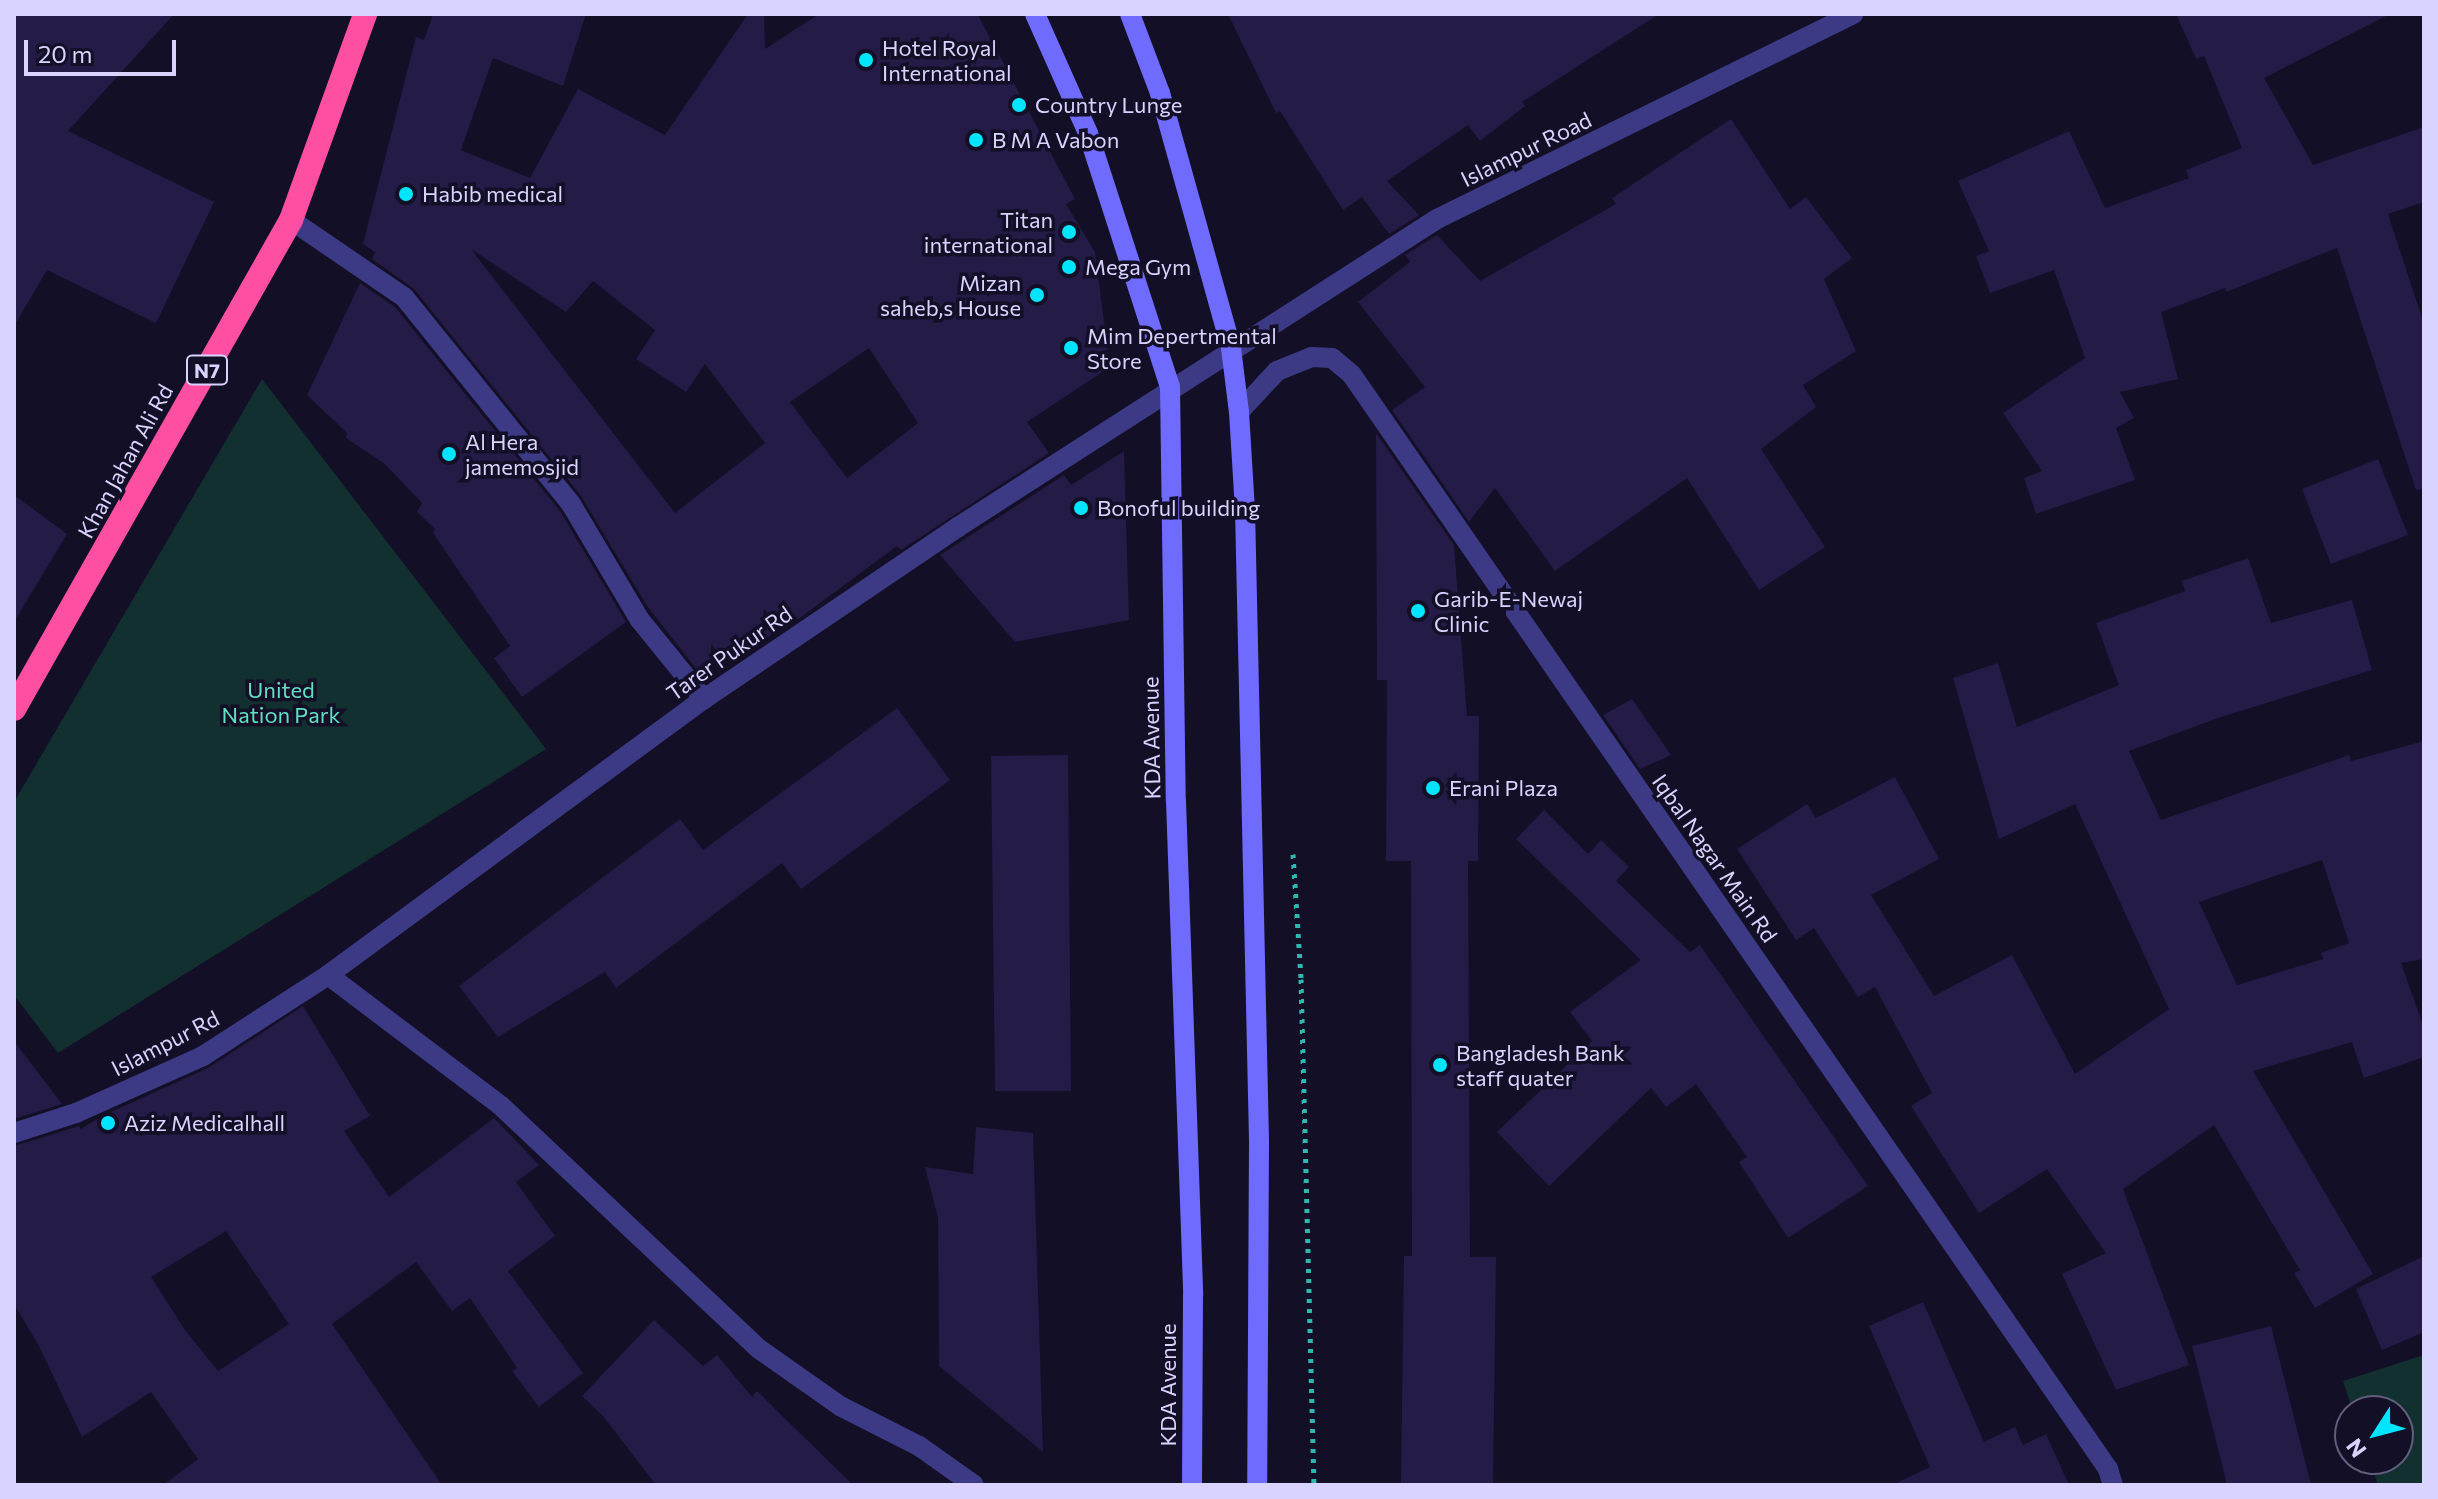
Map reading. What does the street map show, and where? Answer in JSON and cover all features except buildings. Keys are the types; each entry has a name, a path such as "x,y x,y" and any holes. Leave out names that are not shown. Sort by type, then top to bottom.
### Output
{"highway":[{"name":"Khan Jahan Ali Rd","path":"14,709 291,220 365,14"}],"main road":[{"name":"KDA Avenue","path":"1035,14 1088,133 1170,387 1176,801 1193,1295 1192,1485"},
{"path":"1130,14 1160,93 1231,348 1239,412 1245,509 1259,1125 1257,1485"}],"street":[{"name":"Islampur Road","path":"1170,387 1437,219 1853,14"},
{"path":"291,220 404,297 571,504 640,620 704,699"},
{"name":"Iqbal Nagar Main Rd","path":"1239,412 1277,371 1311,357 1332,358 1352,375 2108,1469 2113,1485"},
{"name":"Tarer Pukur Rd","path":"328,975 704,699 1170,387"},
{"path":"328,975 501,1106 759,1349 840,1406 919,1446 974,1485"},
{"name":"Islampur Rd","path":"14,1133 76,1113 203,1056 328,975"}],"green space":[{"name":"United Nation Park","path":"262,379 546,749 58,1053 14,995 14,802"},
{"path":"2424,1355 2424,1485 2378,1485 2375,1475 2414,1475 2414,1395 2348,1395 2343,1381"}],"place":[{"name":"Hotel Royal International","path":"866,60"},
{"name":"Country Lunge","path":"1019,105"},
{"name":"B M A Vabon","path":"976,140"},
{"name":"Habib medical","path":"406,194"},
{"name":"Titan international","path":"1069,232"},
{"name":"Mega Gym","path":"1069,267"},
{"name":"Mizan saheb,s House","path":"1037,295"},
{"name":"Mim Depertmental Store","path":"1071,348"},
{"name":"Al Hera jamemosjid","path":"449,454"},
{"name":"Bonoful building","path":"1081,508"},
{"name":"Garib-E-Newaj Clinic","path":"1418,611"},
{"name":"Erani Plaza","path":"1433,788"},
{"name":"Bangladesh Bank staff quater","path":"1440,1065"},
{"name":"Aziz Medicalhall","path":"108,1123"}]}
